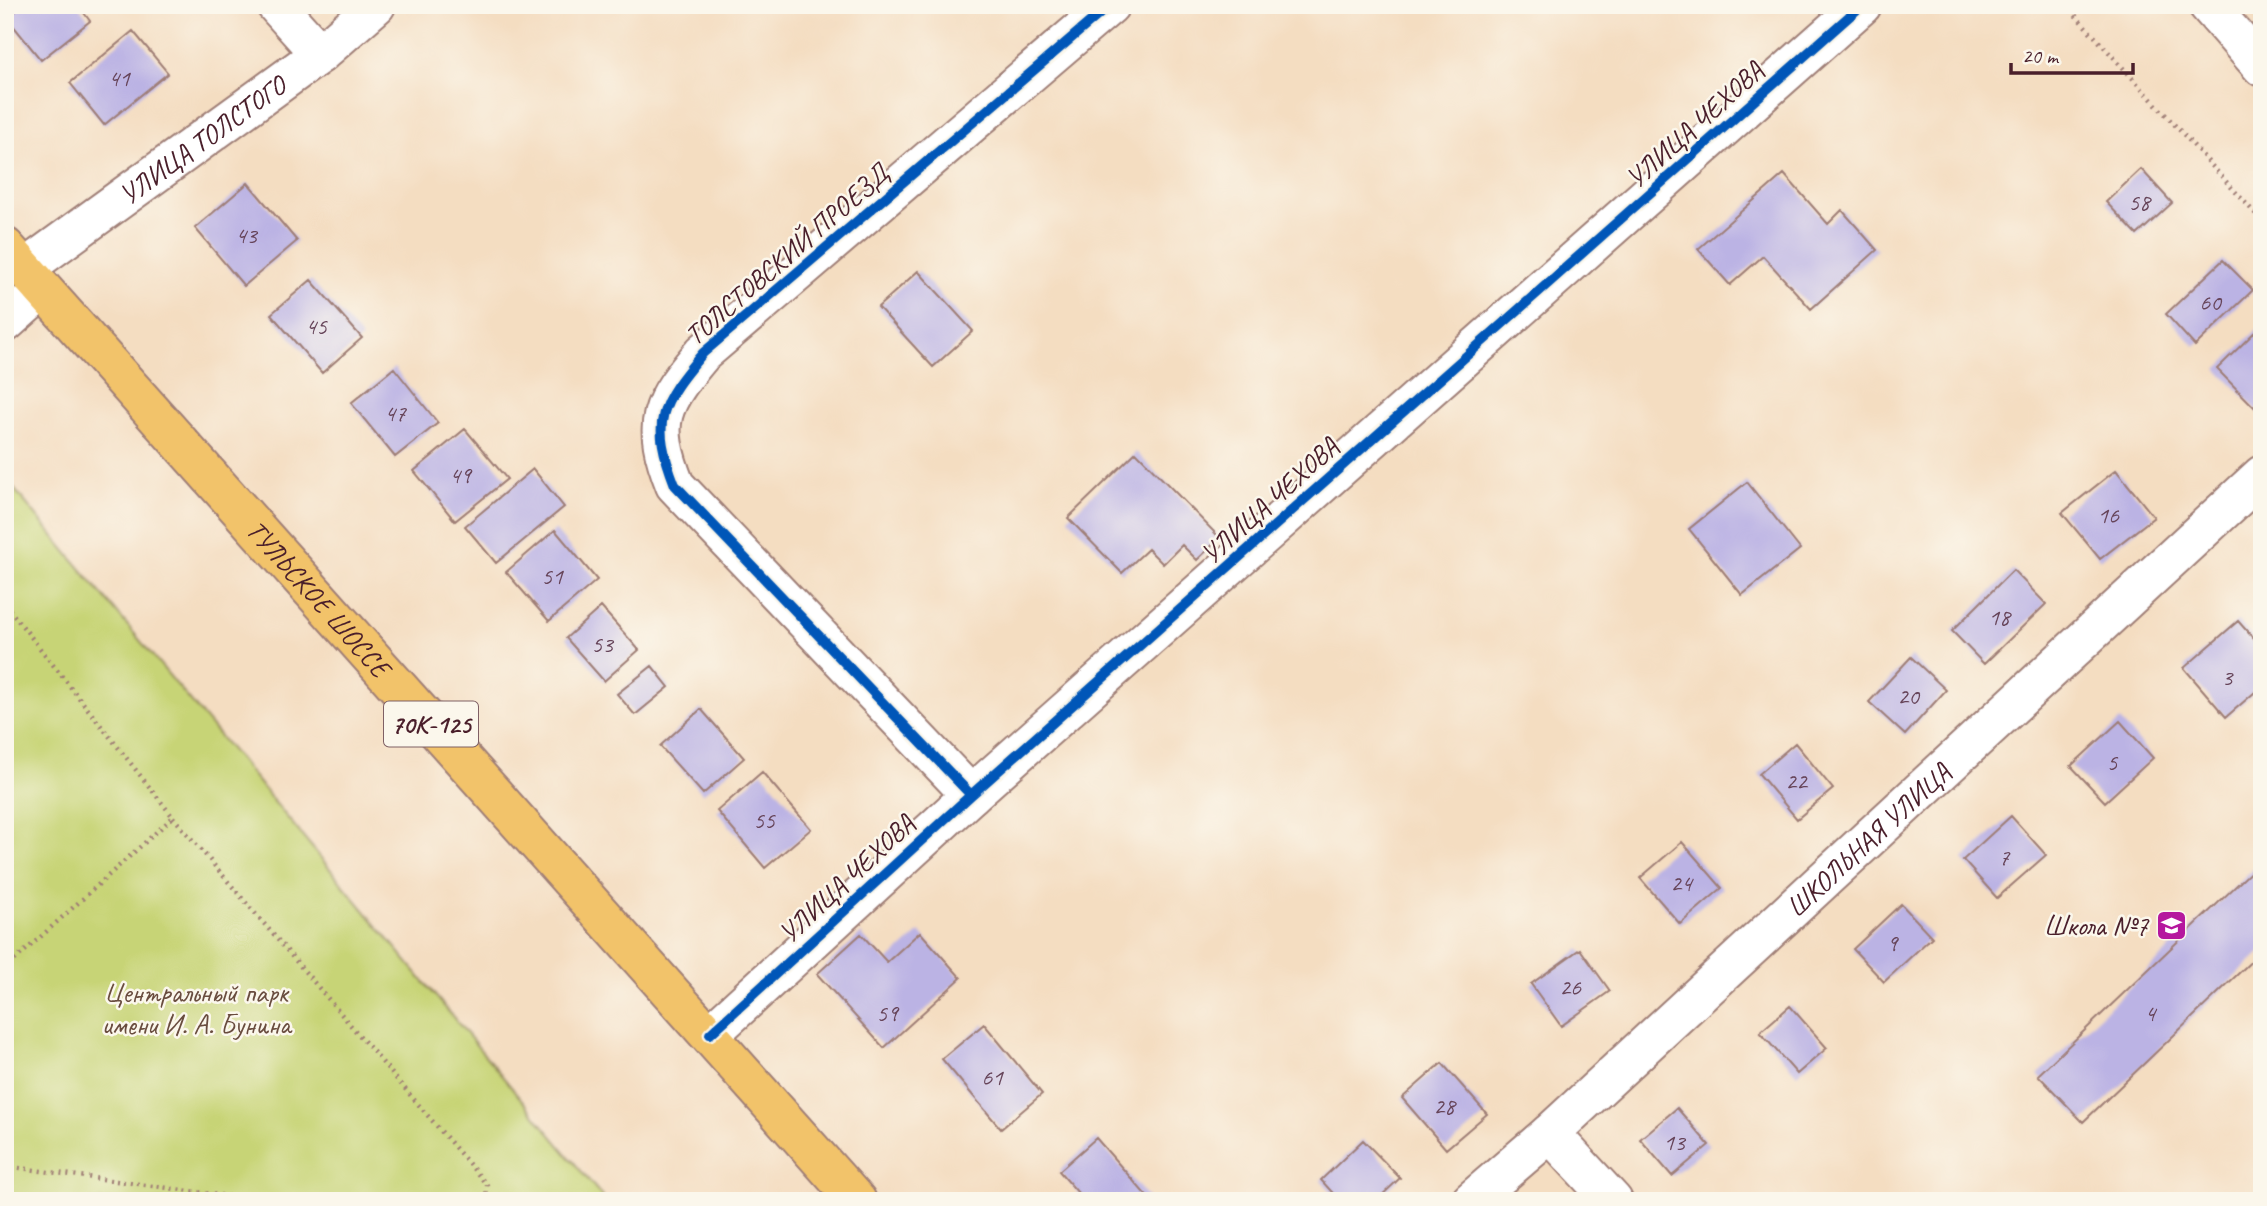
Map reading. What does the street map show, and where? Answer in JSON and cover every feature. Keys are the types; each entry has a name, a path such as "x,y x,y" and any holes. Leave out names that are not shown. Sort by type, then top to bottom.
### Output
{"main road":[{"name":"ТУЛЬСКОЕ ШОССЕ","path":"24,269 857,1201"}],"street":[{"path":"276,5 320,54"},
{"name":"УЛИЦА ТОЛСТОГО","path":"5,323 24,269 320,54 376,5"},
{"name":"ТОЛСТОВСКИЙ ПРОЕЗД","path":"971,794 676,485 662,450 662,413 680,380 703,353 1110,5"},
{"name":"УЛИЦА ЧЕХОВА","path":"710,1034 971,794 1862,5"},
{"path":"2208,5 2262,67"},
{"name":"ШКОЛЬНАЯ УЛИЦА","path":"1471,1201 1550,1133 2262,475"},
{"path":"1550,1133 1614,1201"}],"path":[{"path":"2066,5 2262,221"},
{"path":"5,604 173,817 487,1185 486,1201"},
{"path":"5,969 173,817"},
{"path":"5,1166 264,1201"}],"green space":[{"name":"Центральный парк имени И. А. Бунина","path":"5,478 606,1201 5,1201"}],"building":[{"path":"23,5 78,5 90,21 41,60 7,18"},
{"path":"133,31 168,73 104,125 70,83"},
{"path":"2141,169 2172,203 2137,235 2106,202"},
{"path":"1784,174 1828,224 1842,210 1877,250 1811,309 1763,256 1730,285 1698,249"},
{"path":"248,183 297,241 244,286 195,228"},
{"path":"2223,260 2253,290 2195,346 2166,314"},
{"path":"918,271 973,331 933,367 878,307"},
{"path":"311,280 362,338 322,373 271,314"},
{"path":"2262,325 2262,415 2217,369"},
{"path":"394,368 438,423 395,457 351,403"},
{"path":"465,429 507,479 455,521 414,471"},
{"path":"1136,452 1220,538 1197,560 1182,545 1163,564 1148,549 1122,573 1068,518"},
{"path":"533,469 564,507 496,563 465,526"},
{"path":"2116,470 2154,517 2100,559 2062,513"},
{"path":"1747,482 1800,549 1742,595 1689,529"},
{"path":"555,530 597,580 549,621 506,572"},
{"path":"2013,570 2046,604 1984,664 1952,631"},
{"path":"601,607 639,650 604,681 566,638"},
{"path":"2238,621 2262,648 2262,686 2226,717 2184,668"},
{"path":"1911,657 1946,690 1905,735 1869,702"},
{"path":"652,666 669,687 635,715 617,694"},
{"path":"701,709 744,758 703,794 660,746"},
{"path":"2120,721 2153,758 2105,802 2071,766"},
{"path":"1795,743 1833,789 1797,819 1759,774"},
{"path":"762,772 811,829 765,868 717,811"},
{"path":"2011,816 2046,855 1997,898 1963,860"},
{"path":"1682,842 1722,888 1680,924 1640,878"},
{"path":"2262,861 2262,951 2083,1122 2038,1075"},
{"path":"1901,904 1932,937 1884,982 1853,949"},
{"path":"920,932 961,978 884,1048 817,974 861,934 887,962"},
{"path":"1580,949 1610,991 1561,1026 1531,984"},
{"path":"1790,1006 1827,1048 1797,1074 1760,1032"},
{"path":"984,1024 1042,1094 1001,1129 942,1059"},
{"path":"1442,1063 1487,1114 1446,1149 1402,1098"},
{"path":"1677,1108 1709,1145 1672,1176 1640,1139"},
{"path":"1096,1138 1151,1201 1085,1201 1059,1171"},
{"path":"1363,1140 1400,1178 1376,1201 1340,1201 1321,1180"}],"cycle path":[{"path":"971,795 675,485 663,445 664,414 677,386 703,353 1110,5"},
{"path":"710,1034 971,795 1862,5"}],"place":[{"name":"Школа №7","path":"2171,925"}]}
